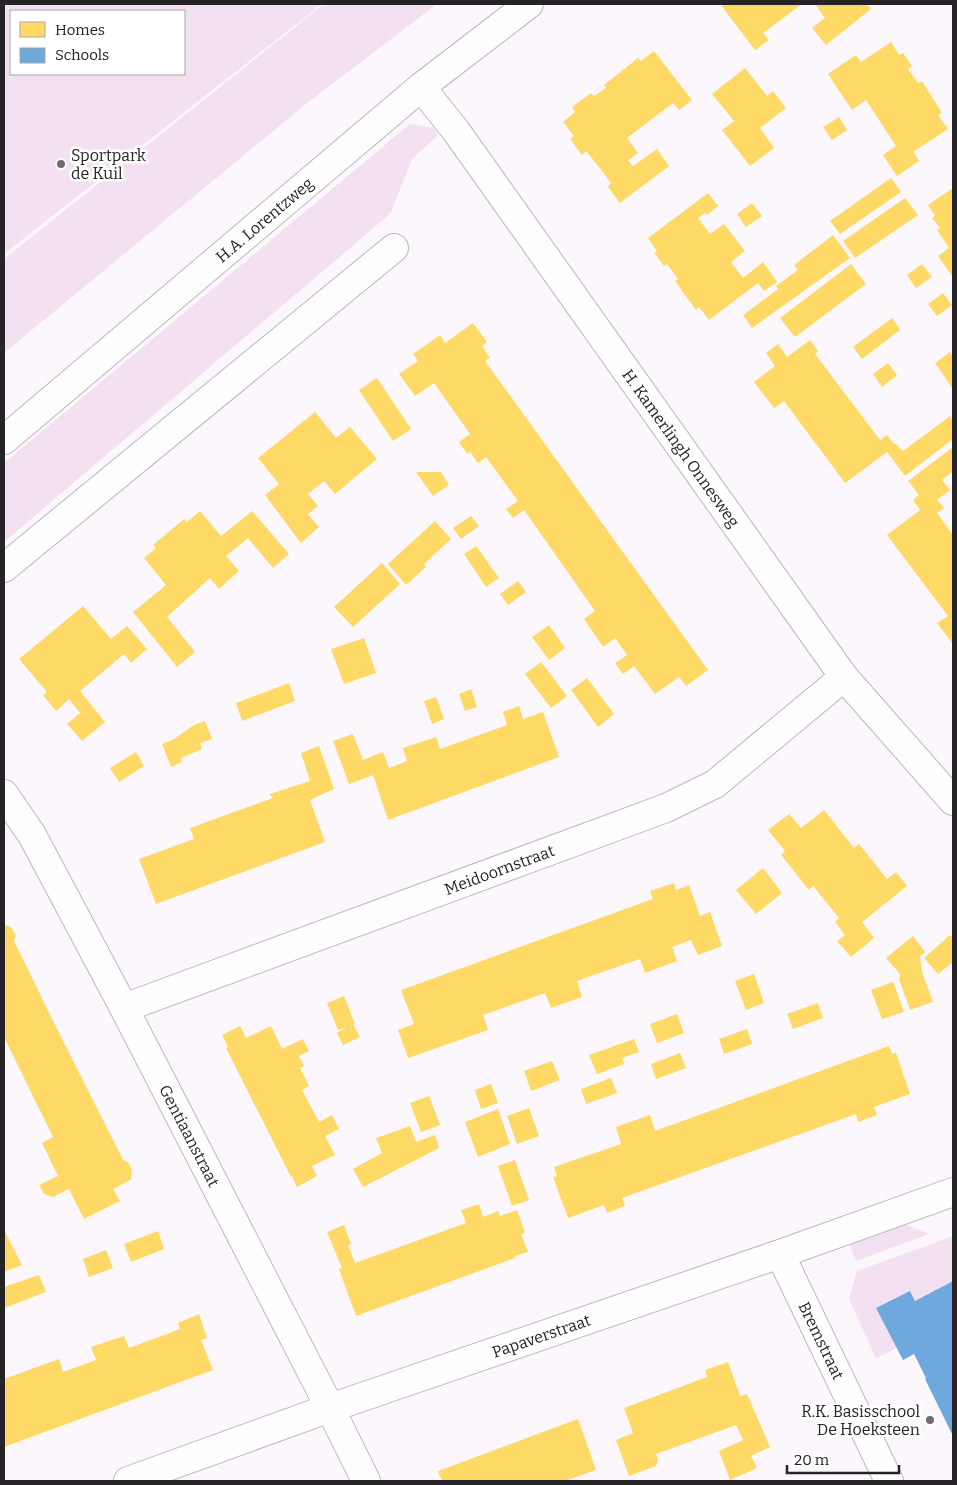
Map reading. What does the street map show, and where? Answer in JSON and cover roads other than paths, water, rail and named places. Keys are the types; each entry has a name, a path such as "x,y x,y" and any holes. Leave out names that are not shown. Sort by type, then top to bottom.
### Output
{"street":[{"name":"H.A. Lorentzweg","path":"4,440 421,87 529,4"},
{"name":"H. Kamerlingh Onnesweg","path":"421,87 456,131 844,677 953,801"},
{"path":"4,568 394,248"},
{"name":"Meidoornstraat","path":"124,1008 666,808 715,784 844,677"},
{"name":"Gentiaanstraat","path":"4,794 32,835 124,1008 366,1481"},
{"name":"Papaverstraat","path":"128,1481 330,1408 780,1254 953,1192"},
{"name":"Bremstraat","path":"780,1254 890,1481"}],"place":[{"name":"Sportpark de Kuil","path":"61,164"},
{"name":"R.K. Basisschool De Hoeksteen","path":"930,1420"}]}
